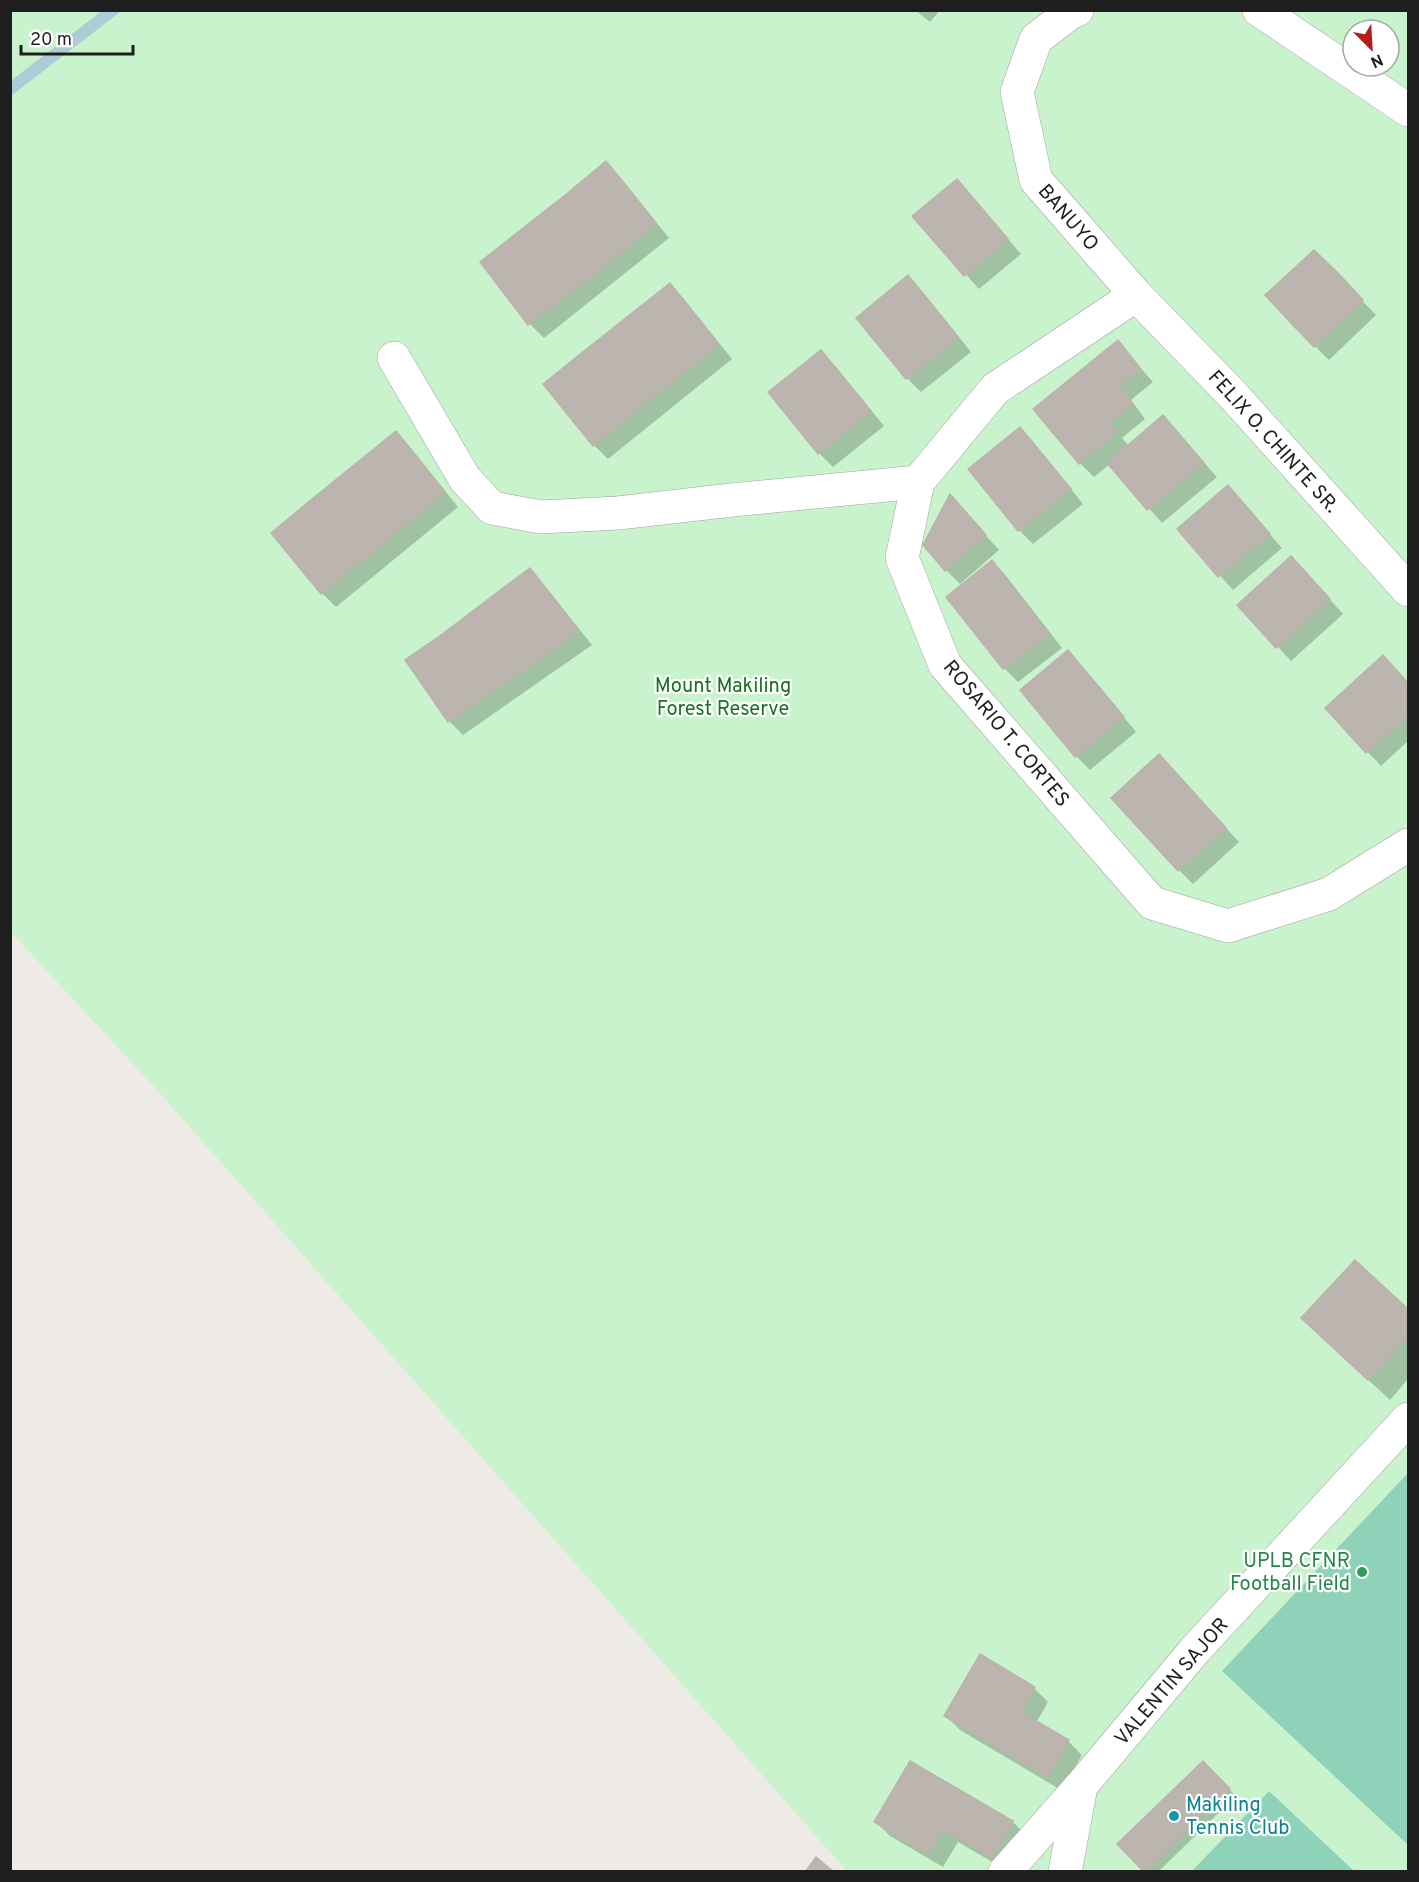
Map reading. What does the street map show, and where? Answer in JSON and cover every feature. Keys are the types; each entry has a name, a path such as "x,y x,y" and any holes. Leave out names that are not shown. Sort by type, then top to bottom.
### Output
{"street":[{"name":"BANUYO","path":"1077,10 1036,39 1017,92 1036,180 1136,295"},
{"path":"1259,10 1408,110"},
{"name":"ROSARIO T. CORTES","path":"1136,295 996,389 918,482 902,558 945,664 1152,903 1228,926 1329,894 1408,845"},
{"name":"FELIX O. CHINTE SR.","path":"1136,295 1232,394 1408,590"},
{"path":"394,358 465,479 492,508 541,517 618,513 918,482"},
{"name":"VALENTIN SAJOR","path":"1005,1872 1081,1786 1195,1650 1408,1419"},
{"name":"VALENTIN SAJOR","path":"1065,1872 1081,1786"}],"green space":[{"name":"Mount Makiling Forest Reserve","path":"11,11 1408,11 1408,1871 847,1871 157,1090 11,932"},
{"name":"UPLB CFNR Football Field","path":"1408,1473 1408,1845 1222,1671"},
{"path":"1269,1791 1354,1871 1192,1871"}],"building":[{"path":"606,161 656,223 614,258 564,196"},
{"path":"957,179 1008,239 964,276 912,216"},
{"path":"564,196 614,258 571,292 522,229"},
{"path":"522,229 571,292 528,325 480,262"},
{"path":"1314,250 1339,274 1289,321 1265,295"},
{"path":"1339,274 1363,300 1314,347 1289,321"},
{"path":"908,275 958,337 906,379 856,318"},
{"path":"670,283 719,345 676,379 627,317"},
{"path":"627,317 676,379 634,412 584,351"},
{"path":"1118,340 1140,368 1118,386 1133,404 1109,423 1117,432 1079,464 1033,409"},
{"path":"821,350 871,411 818,454 768,392"},
{"path":"584,351 634,412 593,446 543,384"},
{"path":"1163,415 1204,463 1147,510 1107,463"},
{"path":"1020,427 1071,489 1018,531 968,469"},
{"path":"396,431 445,492 403,527 354,465"},
{"path":"354,465 403,527 362,560 312,499"},
{"path":"1228,485 1270,534 1218,577 1177,529"},
{"path":"950,494 986,535 945,571 923,545"},
{"path":"312,499 362,560 321,594 271,533"},
{"path":"1291,556 1330,599 1276,648 1237,605"},
{"path":"992,560 1050,634 1003,669 946,597"},
{"path":"530,568 579,630 536,662 486,601"},
{"path":"486,601 536,662 487,695 444,633"},
{"path":"444,633 487,695 448,722 405,660"},
{"path":"1068,650 1124,717 1075,757 1020,690"},
{"path":"1383,655 1408,683 1408,715 1366,753 1325,708"},
{"path":"1159,754 1226,828 1178,871 1111,798"},
{"path":"1355,1260 1408,1309 1408,1336 1368,1380 1301,1318"},
{"path":"980,1654 1035,1687 1021,1712 1069,1740 1047,1777 944,1716"},
{"path":"910,1761 1013,1821 992,1858 944,1829 928,1854 874,1822"},
{"name":"Makiling Tennis Club","path":"1203,1761 1230,1789 1144,1872 1117,1844"},
{"path":"816,1857 834,1872 805,1872"}],"waterway":[{"path":"10,89 113,10"}],"place":[{"name":"UPLB CFNR Football Field","path":"1362,1572"},
{"name":"Makiling Tennis Club","path":"1174,1816"}]}
